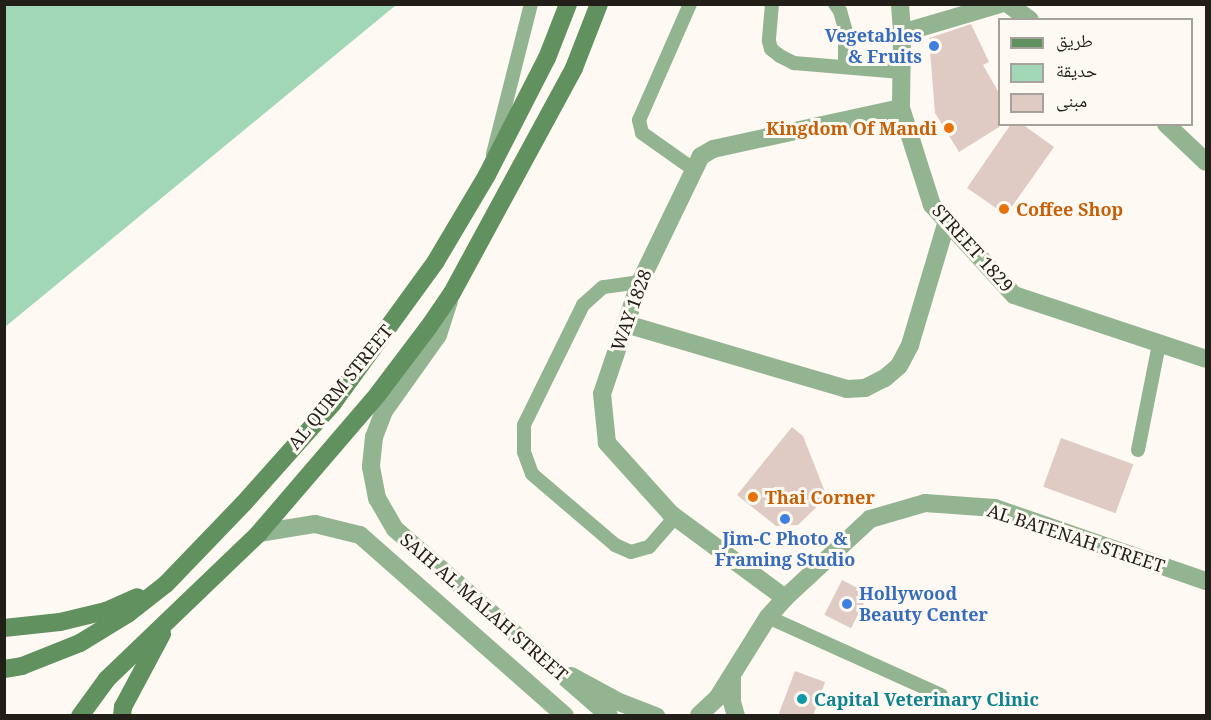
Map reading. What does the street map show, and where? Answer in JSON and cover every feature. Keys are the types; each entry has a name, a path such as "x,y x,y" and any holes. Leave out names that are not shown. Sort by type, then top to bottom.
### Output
{"main road":[{"name":"AL QURM STREET","path":"4,669 22,666 80,643 129,613 166,584 333,403 436,261 487,175 547,58 568,4"},
{"name":"AL QURM STREET","path":"80,716 107,679 259,534 378,394 428,328 452,292 574,68 599,4"},
{"path":"4,628 60,622 106,610 166,584"},
{"path":"122,716 123,707 170,619"}],"street":[{"name":"STREET 1829","path":"900,4 901,108 932,205 1014,296 1206,359"},
{"path":"902,33 1000,4"},
{"path":"1008,4 1027,18"},
{"name":"WAY 1828","path":"785,598 675,517 607,443 602,394 640,282 700,156 712,149 901,108"},
{"path":"1168,126 1206,162"},
{"path":"626,324 847,389 865,388 885,378 899,366 910,345 947,221"},
{"name":"SAIH AL MALAH STREET","path":"452,292 438,335 384,411 374,437 371,467 377,498 395,529 609,716"},
{"name":"AL BATENAH STREET","path":"699,715 718,697 732,678 768,617 785,598 870,519 925,503 995,508 1206,581"},
{"name":"SAIH AL MALAH STREET","path":"259,534 315,524 360,535 565,716"},
{"path":"548,662 619,702 656,716"},
{"path":"699,715 715,710 733,716 732,678"}],"lane":[{"path":"487,175 531,4"},
{"path":"690,4 639,120 642,133 693,169"},
{"path":"772,4 769,41 771,49 780,56 794,63 901,72"},
{"path":"835,4 840,11 844,28 845,67"},
{"path":"640,282 603,287 583,305 524,425 524,452 532,474 615,544 631,552 650,547 675,517"},
{"path":"1138,450 1159,344"},
{"path":"768,617 941,695"}],"green space":[{"path":"5,4 396,4 396,5 5,327"}],"building":[{"path":"971,24 989,62 983,65 998,91 999,127 959,152 935,113 929,38"},
{"path":"1010,126 1025,126 1054,147 1006,215 967,188"},
{"path":"792,427 803,436 827,497 798,525 776,526 737,495"},
{"path":"1061,438 1133,464 1116,513 1043,487"},
{"name":"Hollywood Beauty Center","path":"842,580 869,594 851,628 824,615"},
{"name":"Capital Veterinary Clinic","path":"795,671 825,682 813,716 778,716"}],"place":[{"name":"Vegetables & Fruits","path":"934,46"},
{"name":"Kingdom Of Mandi","path":"949,128"},
{"name":"Coffee Shop","path":"1004,209"},
{"name":"Thai Corner","path":"753,497"},
{"name":"Jim-C Photo & Framing Studio","path":"785,519"},
{"name":"Hollywood Beauty Center","path":"847,604"},
{"name":"Capital Veterinary Clinic","path":"802,699"}]}
